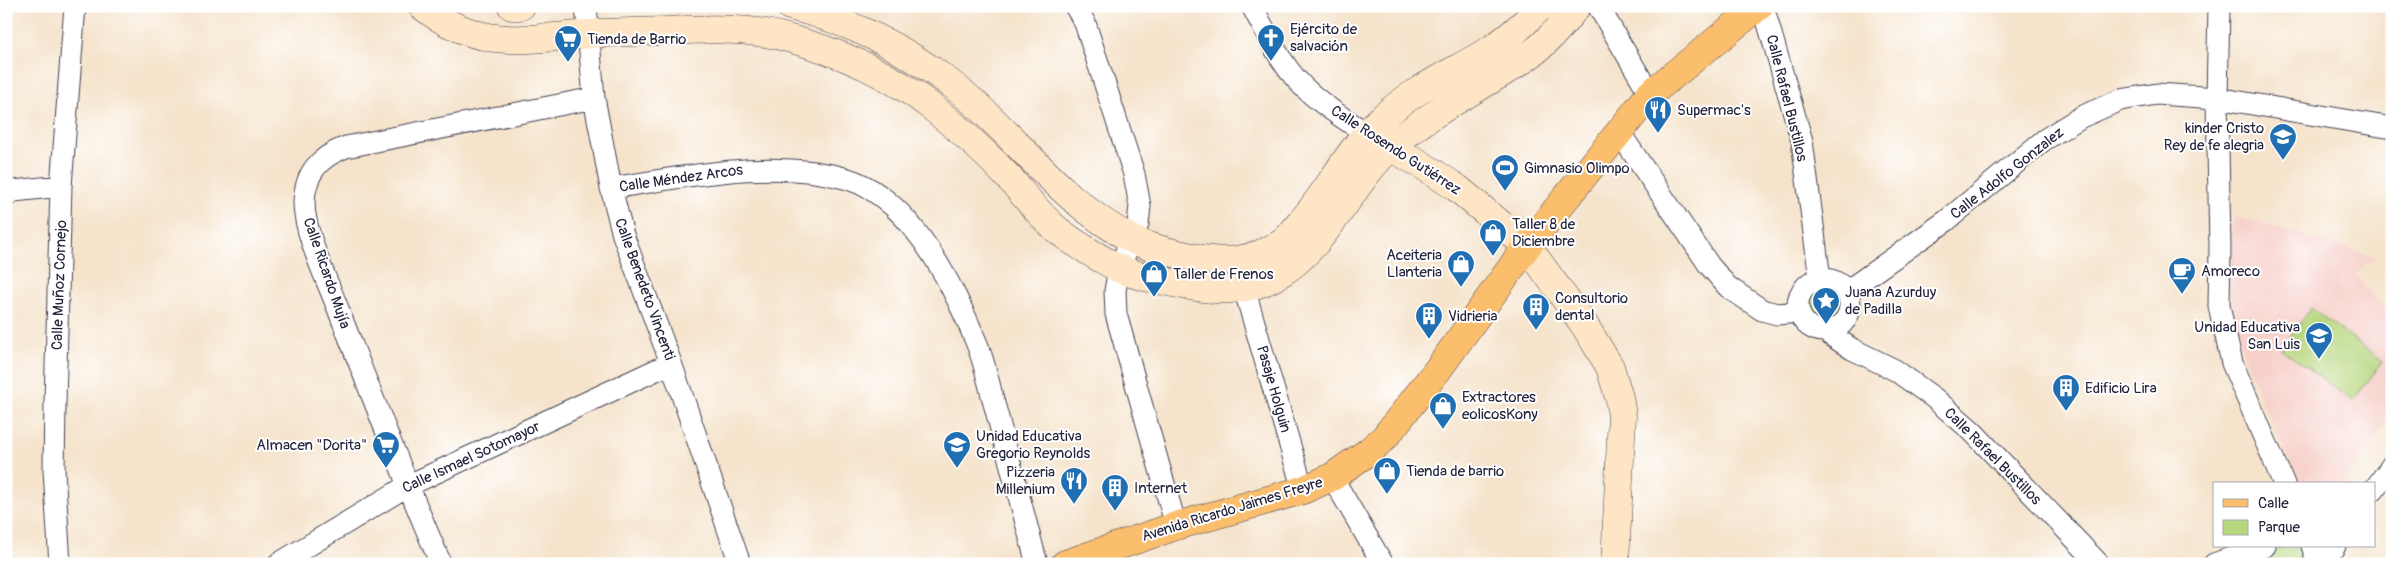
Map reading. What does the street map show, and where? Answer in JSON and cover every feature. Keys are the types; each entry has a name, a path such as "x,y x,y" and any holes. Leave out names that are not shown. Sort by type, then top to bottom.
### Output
{"main road":[{"name":"Avenida Ricardo Jaimes Freyre","path":"1065,564 1176,526 1303,490 1332,477 1368,452 1385,437 1439,368 1527,246 1650,94 1761,6"}],"street":[{"name":"Calle Muñoz Cornejo","path":"60,564 54,461 61,186 75,6"},
{"path":"422,6 464,33 507,40 725,28 778,36 828,50 890,78 933,108 998,167 1058,230 1119,268 1166,282 1214,291 1244,288 1275,277 1298,260 1323,236 1363,177 1390,147 1434,114 1532,53 1563,24 1577,6"},
{"path":"512,6 521,6"},
{"name":"Calle Benedeto Vincenti","path":"586,6 594,98 611,188 624,235 671,363 740,564"},
{"path":"790,6 858,28 908,54 950,83 988,114 1061,189 1096,218 1132,239 1179,255 1217,262 1231,262 1266,251 1285,241 1310,212 1366,133 1382,118 1410,97 1490,50 1522,26 1541,6"},
{"path":"1075,6 1085,23 1134,174 1140,206 1138,224 1119,268 1114,291 1116,314 1176,526"},
{"name":"Calle Rosendo Gutiérrez","path":"1252,6 1278,55 1308,92 1338,115 1422,164 1457,188 1527,246 1585,326 1610,368 1619,397 1622,424 1615,564"},
{"path":"1598,6 1650,94"},
{"name":"Calle Rafael Bustillos","path":"1761,6 1802,141 1820,279"},
{"path":"2219,6 2217,98 2219,306 2232,363 2283,482"},
{"name":"Calle Adolfo Gonzalez","path":"1847,291 1946,221 2044,140 2081,117 2120,100 2157,94 2217,98 2392,128"},
{"name":"Calle Ricardo Mujía","path":"441,564 407,486 306,220 304,203 307,184 320,160 346,147 594,98"},
{"path":"1619,132 1709,265 1728,286 1762,310 1777,314 1799,312"},
{"name":"Calle Méndez Arcos","path":"611,188 744,168 811,172 848,180 870,189 894,208 914,229 944,275 978,346 1037,564"},
{"path":"6,196 14,190 61,186"},
{"path":"1820,279 1836,281 1847,291 1850,298 1849,314 1840,326 1826,332 1811,328 1806,324 1799,312 1800,295 1804,288 1820,279"},
{"name":"Pasaje Holguin","path":"1244,288 1303,490"},
{"name":"Calle Rafael Bustillos","path":"1826,332 1852,349 1895,370 1934,398 1972,431 2099,564"},
{"name":"Calle Ismael Sotomayor","path":"278,564 407,486 671,363"},
{"path":"2376,487 2392,465"},
{"path":"1332,477 1383,564"},
{"path":"2214,564 2258,548"},
{"path":"2313,548 2318,564"},
{"path":"2322,564 2334,548"}],"shaded area":[{"name":"Unidad Educativa San Luis","path":"2234,217 2265,224 2374,257 2355,275 2392,317 2392,416 2343,482 2299,482 2254,383 2231,317 2229,281"}],"green space":[{"path":"1824,285 1838,291 1844,305 1838,319 1824,325 1810,319 1804,305 1810,291"},
{"path":"2311,308 2383,361 2353,401 2281,349"},
{"path":"2281,548 2296,548 2300,549 2306,564 2235,564"}],"place":[{"name":"Ejército de salvación","path":"1271,62"},
{"name":"Tienda de Barrio","path":"568,63"},
{"name":"Supermac's","path":"1658,134"},
{"name":"kinder Cristo Rey de fe alegria","path":"2283,161"},
{"name":"Gimnasio Olimpo","path":"1505,192"},
{"name":"Taller 8 de Diciembre","path":"1493,257"},
{"name":"Aceiteria Llanteria","path":"1461,288"},
{"name":"Amoreco","path":"2182,295"},
{"name":"Taller de Frenos","path":"1154,298"},
{"name":"Juana Azurduy de Padilla","path":"1826,325"},
{"name":"Consultorio dental","path":"1536,331"},
{"name":"Vidrieria","path":"1429,340"},
{"name":"Unidad Educativa San Luis","path":"2319,360"},
{"name":"Edificio Lira","path":"2066,412"},
{"name":"Extractores eolicosKony","path":"1443,430"},
{"name":"Almacen \"Dorita\"","path":"386,469"},
{"name":"Unidad Educativa Gregorio Reynolds","path":"957,469"},
{"name":"Tienda de barrio","path":"1387,495"},
{"name":"Pizzeria Millenium","path":"1074,505"},
{"name":"Internet","path":"1115,512"}]}
